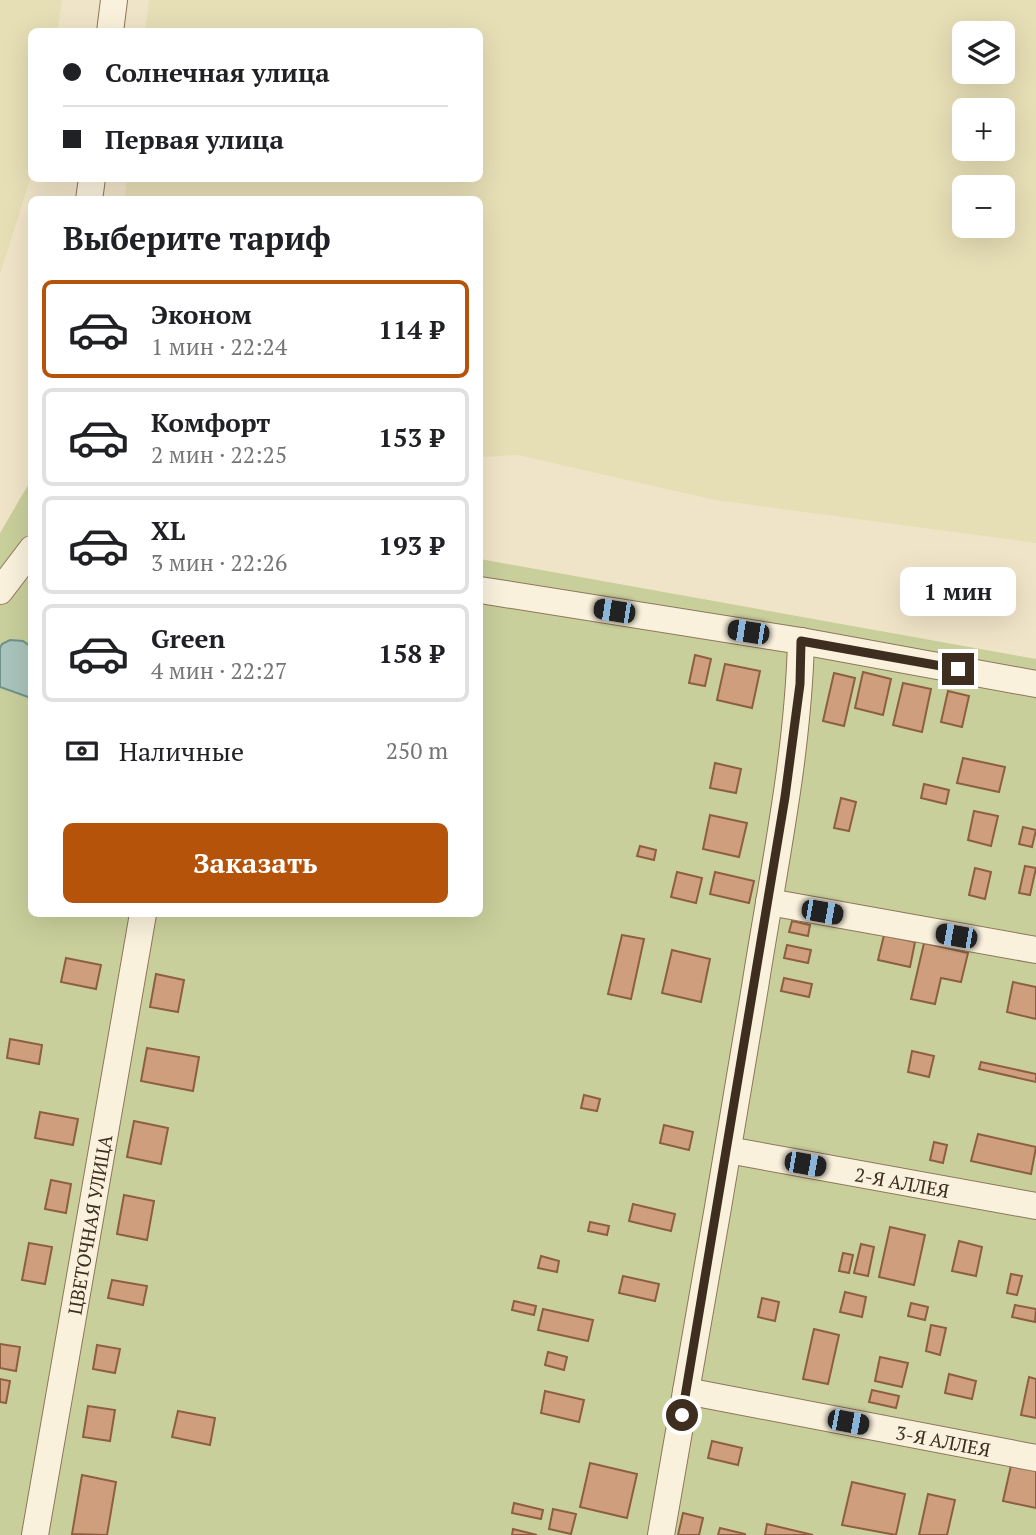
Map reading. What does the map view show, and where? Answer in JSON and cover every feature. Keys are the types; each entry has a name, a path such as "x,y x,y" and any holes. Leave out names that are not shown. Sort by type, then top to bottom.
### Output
{"street":[{"path":"110,28 114,0"},
{"path":"0,591 28,553"},
{"path":"483,590 801,641 1036,684"},
{"path":"661,1535 769,902 800,684 801,641"},
{"path":"769,902 1036,950"},
{"name":"ЦВЕТОЧНАЯ УЛИЦА","path":"35,1535 142,917"},
{"name":"2-Я АЛЛЕЯ","path":"728,1150 1036,1206"},
{"name":"3-Я АЛЛЕЯ","path":"686,1391 1036,1458"}],"shaded area":[{"path":"0,0 62,0 58,28 28,28 29,182 0,274"},
{"path":"149,0 1036,0 1036,543 715,500 518,455 483,457 483,196 124,196 127,182 483,182 483,28 145,28"}],"green space":[{"path":"28,485 28,917 483,917 483,560 1036,659 1036,1535 0,1535 0,533"}],"water":[{"path":"10,640 23,641 28,645 28,697 0,687 2,644"}],"building":[{"path":"695,655 711,659 705,686 689,683"},
{"path":"725,664 760,671 752,708 717,700"},
{"path":"863,672 891,679 883,715 855,708"},
{"path":"834,673 855,678 844,726 823,721"},
{"path":"903,683 931,689 922,732 893,725"},
{"path":"948,691 969,696 962,727 941,722"},
{"path":"963,758 1005,767 999,792 957,783"},
{"path":"715,763 741,769 736,793 710,788"},
{"path":"924,784 949,790 946,804 921,798"},
{"path":"841,798 856,802 849,831 834,828"},
{"path":"974,811 998,816 991,846 968,840"},
{"path":"710,815 747,823 739,857 703,849"},
{"path":"1023,827 1036,830 1032,847 1019,844"},
{"path":"640,846 656,850 654,860 637,856"},
{"path":"1025,866 1036,868 1030,895 1019,893"},
{"path":"975,868 991,872 985,899 969,895"},
{"path":"677,872 702,878 696,903 671,897"},
{"path":"715,872 754,881 749,903 710,894"},
{"path":"792,921 810,925 808,936 789,932"},
{"path":"622,935 644,939 631,999 608,994"},
{"path":"884,935 915,942 910,967 878,960"},
{"path":"924,943 968,953 961,982 941,978 935,1004 911,999"},
{"path":"787,945 811,950 808,963 784,958"},
{"path":"672,950 710,959 701,1002 662,993"},
{"path":"66,958 101,965 96,989 61,982"},
{"path":"156,974 184,980 178,1012 150,1007"},
{"path":"784,978 812,984 809,997 781,991"},
{"path":"1013,982 1036,987 1036,1019 1007,1012"},
{"path":"10,1039 42,1045 39,1064 7,1058"},
{"path":"147,1048 199,1057 193,1091 141,1081"},
{"path":"912,1051 934,1056 929,1077 908,1072"},
{"path":"981,1062 1036,1074 1036,1082 979,1069"},
{"path":"584,1095 600,1099 597,1111 581,1108"},
{"path":"40,1112 78,1119 73,1145 35,1138"},
{"path":"134,1121 168,1128 161,1164 127,1157"},
{"path":"664,1125 693,1132 689,1150 660,1143"},
{"path":"978,1134 1036,1147 1031,1174 971,1161"},
{"path":"934,1142 947,1145 943,1163 930,1160"},
{"path":"51,1180 71,1184 66,1213 45,1209"},
{"path":"124,1195 154,1201 147,1240 117,1234"},
{"path":"633,1204 675,1214 671,1231 629,1221"},
{"path":"590,1222 609,1226 607,1235 588,1231"},
{"path":"890,1227 925,1235 914,1285 879,1277"},
{"path":"959,1241 982,1247 976,1276 952,1271"},
{"path":"29,1243 52,1247 45,1284 22,1280"},
{"path":"861,1244 874,1247 868,1276 854,1273"},
{"path":"843,1253 853,1255 849,1273 839,1271"},
{"path":"541,1256 559,1261 557,1272 538,1268"},
{"path":"1011,1274 1022,1276 1017,1295 1007,1293"},
{"path":"623,1276 659,1284 655,1301 619,1293"},
{"path":"112,1280 147,1286 143,1305 108,1298"},
{"path":"845,1292 866,1297 862,1317 840,1312"},
{"path":"762,1298 779,1302 775,1321 758,1317"},
{"path":"514,1301 536,1306 534,1315 512,1310"},
{"path":"911,1303 928,1307 925,1320 908,1316"},
{"path":"1015,1305 1036,1309 1035,1322 1012,1317"},
{"path":"543,1309 593,1320 588,1341 538,1330"},
{"path":"931,1325 946,1328 940,1355 926,1351"},
{"path":"814,1329 839,1335 828,1384 803,1379"},
{"path":"0,1344 20,1347 16,1371 0,1368"},
{"path":"97,1345 120,1349 115,1373 93,1369"},
{"path":"548,1352 567,1357 564,1370 545,1365"},
{"path":"880,1357 908,1363 902,1387 875,1381"},
{"path":"949,1374 976,1381 972,1399 945,1393"},
{"path":"1029,1377 1036,1379 1036,1418 1021,1415"},
{"path":"0,1379 10,1381 6,1403 0,1402"},
{"path":"872,1390 899,1396 896,1408 869,1402"},
{"path":"545,1391 584,1400 579,1422 541,1413"},
{"path":"88,1406 115,1410 110,1441 83,1437"},
{"path":"178,1411 215,1418 210,1445 172,1437"},
{"path":"712,1441 742,1448 738,1465 708,1458"},
{"path":"1012,1461 1036,1467 1036,1508 1003,1501"},
{"path":"590,1463 637,1474 627,1518 580,1507"},
{"path":"82,1475 116,1482 107,1535 72,1534"},
{"path":"852,1482 905,1494 896,1535 842,1525"},
{"path":"928,1494 955,1500 947,1535 919,1535"},
{"path":"514,1503 543,1510 541,1519 512,1513"},
{"path":"553,1509 576,1514 571,1534 549,1529"},
{"path":"683,1513 703,1518 699,1535 678,1535"},
{"path":"767,1524 813,1535 765,1535"},
{"path":"720,1528 745,1534 745,1535 718,1535"},
{"path":"513,1529 537,1535 512,1535"}],"route":[{"path":"682,1415 789,771 800,684 801,641 958,669"}]}
